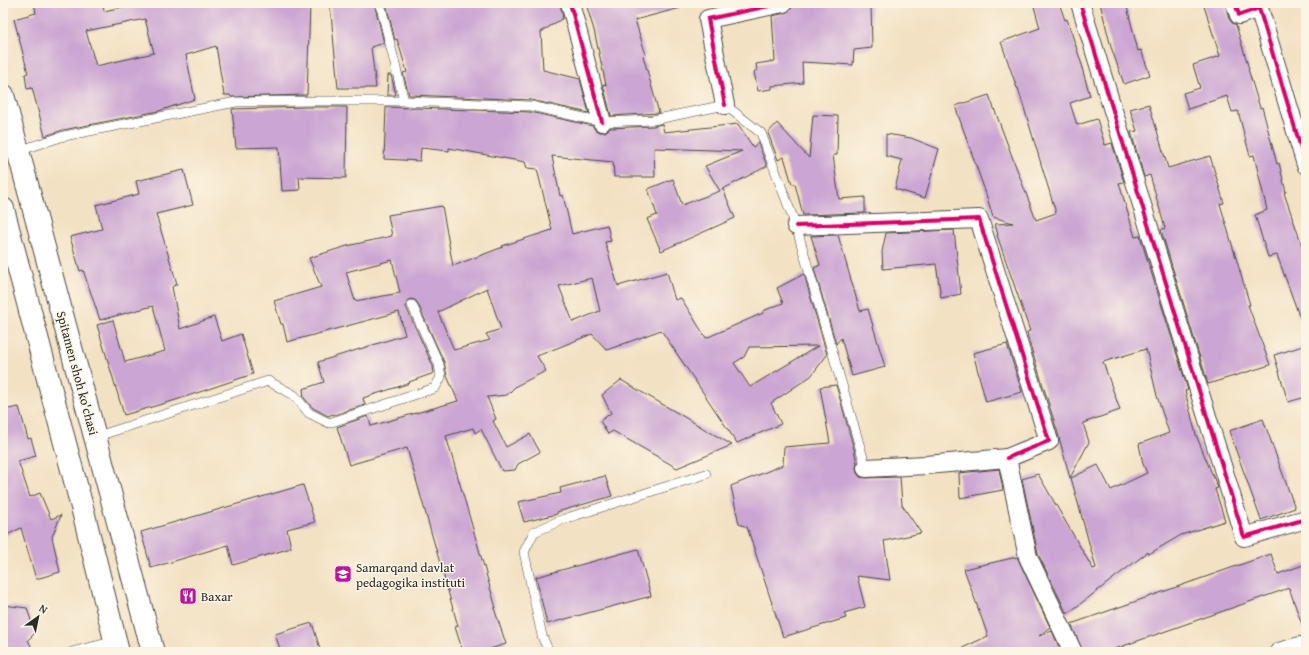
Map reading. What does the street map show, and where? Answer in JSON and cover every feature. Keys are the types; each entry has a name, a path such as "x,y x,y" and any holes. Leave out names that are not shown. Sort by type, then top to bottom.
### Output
{"main road":[{"name":"Spitamen shoh ko'chasi","path":"3,95 153,652"},
{"path":"3,209 117,646"}],"street":[{"path":"570,3 602,122"},
{"path":"725,106 708,20 783,3"},
{"path":"1080,3 1244,537 1306,519"},
{"path":"1235,3 1239,15 1258,8 1306,165"},
{"path":"796,226 979,219 1049,441 1007,458 926,465 866,468"},
{"path":"1007,458 1028,556 1073,652"},
{"path":"1280,652 1303,648"}],"lane":[{"path":"380,3 404,101"},
{"path":"18,151 64,136 236,102 404,101 531,106 602,122 653,120 725,106 761,133 796,226 866,468"},
{"path":"95,437 268,381 294,394 309,413 329,423 435,388 441,377 439,364 412,305"},
{"path":"549,652 542,636 524,552 534,532 564,518 706,474"},
{"path":"72,652 117,646"}],"building":[{"path":"34,3 103,3 104,11 141,3 310,3 307,95 231,97 230,95 224,95 216,46 186,55 195,99 159,111 63,130 45,136 32,88 27,89 25,74 28,73 14,19 36,13","holes":["145,19 154,53 96,66 86,31"]},
{"path":"330,3 374,3 384,43 371,47 376,88 338,88"},
{"path":"386,3 560,3 563,18 541,32 543,70 580,79 589,113 531,100 409,95 403,73 407,72 397,39 395,40"},
{"path":"581,3 679,3 680,8 635,20 646,55 643,56 659,113 611,116 603,84 606,85 594,30 586,4 582,6"},
{"path":"805,3 871,3 872,48 854,50 853,65 802,62 803,83 772,86 772,89 758,91 754,72 757,70 756,64 775,61 772,16 786,13 793,5"},
{"path":"1033,3 1059,3 1065,20 1067,19 1083,68 1090,96 1070,103 1077,125 1097,119 1105,145 1112,143 1124,182 1119,183 1135,237 1140,236 1188,390 1185,391 1196,435 1218,488 1215,489 1225,521 1181,535 1149,554 1148,552 1067,614 1038,554 1022,479 1038,474 1093,569 1096,568 1071,478 1098,465 1111,490 1147,473 1143,464 1139,444 1169,433 1157,396 1146,349 1103,362 1120,410 1083,423 1089,442 1070,478 1057,430 1028,338 1027,332 1030,331 997,235 995,224 1013,223 993,217 955,106 989,95 1036,220 1056,213 1018,88 1001,42 1040,28"},
{"path":"1100,3 1126,3 1138,51 1141,50 1150,75 1124,84 1111,47"},
{"path":"1203,3 1225,3 1229,19 1236,25 1260,108 1262,107 1277,164 1279,163 1286,192 1284,193 1306,257 1306,328 1304,329 1277,255 1268,257 1255,215 1267,210 1254,155 1250,156 1238,111 1232,112 1227,96 1188,109 1183,93 1200,88 1193,65 1220,56"},
{"path":"388,75 391,75 396,95 387,95"},
{"path":"1149,104 1168,168 1210,156 1224,203 1220,204 1250,305 1248,305 1270,365 1208,384 1161,230 1165,228 1150,175 1144,177 1131,132 1137,131 1130,109"},
{"path":"347,107 346,178 299,177 300,190 282,191 279,147 236,148 232,109"},
{"path":"386,107 530,112 593,126 595,130 600,132 605,132 610,128 653,126 662,124 664,132 738,124 753,147 758,143 767,166 721,190 723,189 735,218 661,251 647,219 657,215 648,189 673,179 682,205 720,191 705,166 742,151 654,148 655,177 614,177 613,162 552,156 560,196 563,195 572,234 607,225 611,241 605,242 618,286 667,272 675,300 681,298 706,338 783,303 777,288 804,274 827,355 811,376 771,403 781,424 737,443 661,330 607,350 592,334 537,356 546,371 516,386 507,395 487,397 496,419 493,421 506,447 530,434 540,452 518,464 515,470 502,471 481,429 475,433 473,428 446,436 496,608 494,608 506,644 480,652 463,652 455,627 458,626 407,448 349,465 337,427 368,416 371,426 458,401 447,376 444,362 417,302 410,299 407,302 406,307 433,366 434,373 409,382 410,383 363,398 365,405 328,416 313,408 304,398 303,389 324,382 318,362 405,335 399,312 287,342 283,324 281,324 274,301 321,287 309,258 347,246 392,236 388,215 442,206 453,266 503,247 502,246 552,230 537,169 527,168 525,162 449,148 449,151 421,148 420,161 384,159","holes":["392,260 400,293 355,301 346,272","592,278 600,311 573,322 559,286","487,288 501,329 486,334 490,340 454,350 438,312","818,346 750,387 734,363 744,357 749,347"]},
{"path":"813,115 838,116 837,155 833,155 839,199 865,197 865,213 803,215 795,184 792,184 784,157 778,160 768,133 777,123 809,158"},
{"path":"886,134 911,138 939,149 925,198 895,189 902,160 886,156"},
{"path":"184,170 193,205 156,214 177,284 172,287 180,329 214,317 222,341 241,334 253,374 176,400 124,415 97,325 113,320 125,362 165,351 153,306 100,320 83,270 80,271 70,237 102,229 96,205 139,194 136,181"},
{"path":"954,230 961,294 941,298 936,264 883,269 882,252 886,233"},
{"path":"838,235 860,311 868,309 885,367 852,376 841,338 836,344 814,268 820,265 811,236"},
{"path":"1007,344 1022,392 986,402 973,353"},
{"path":"1306,345 1306,397 1288,402 1274,355"},
{"path":"621,380 732,445 677,468 613,431 608,434 600,421 611,413 602,395"},
{"path":"836,385 854,449 857,463 857,473 860,477 866,478 900,477 902,505 921,533 884,541 890,580 857,576 865,607 844,613 846,618 783,637 747,527 739,524 731,486 783,465 784,447 830,443 820,387"},
{"path":"19,407 28,439 31,438 36,456 18,461 30,497 40,493 51,519 61,515 52,537 60,572 36,579 21,528 3,537 3,410"},
{"path":"1263,419 1295,508 1261,520 1229,431"},
{"path":"999,469 1003,490 960,498 959,473"},
{"path":"605,476 612,496 557,512 557,514 524,522 518,502 561,493 560,488"},
{"path":"303,485 315,522 287,529 291,548 233,565 228,545 151,568 141,532"},
{"path":"638,549 651,596 547,624 536,577"},
{"path":"1271,554 1278,574 1306,564 1306,630 1304,630 1289,588 1106,652 1083,652 1071,624"},
{"path":"1017,557 1050,627 1039,636 1052,631 1061,652 954,652 988,636 964,569"},
{"path":"3,605 27,608 35,633 28,640 32,648 18,652 3,652"},
{"path":"312,623 321,652 281,652 275,634"}],"cycle path":[{"path":"570,3 602,122"},
{"path":"725,105 708,19 783,3"},
{"path":"1080,3 1244,537 1306,519"},
{"path":"1235,3 1239,15 1259,8 1306,165"},
{"path":"796,226 979,219 1049,441 1007,458"}],"place":[{"name":"Samarqand davlat pedagogika instituti","path":"343,574"},
{"name":"Baxar","path":"188,596"}]}
